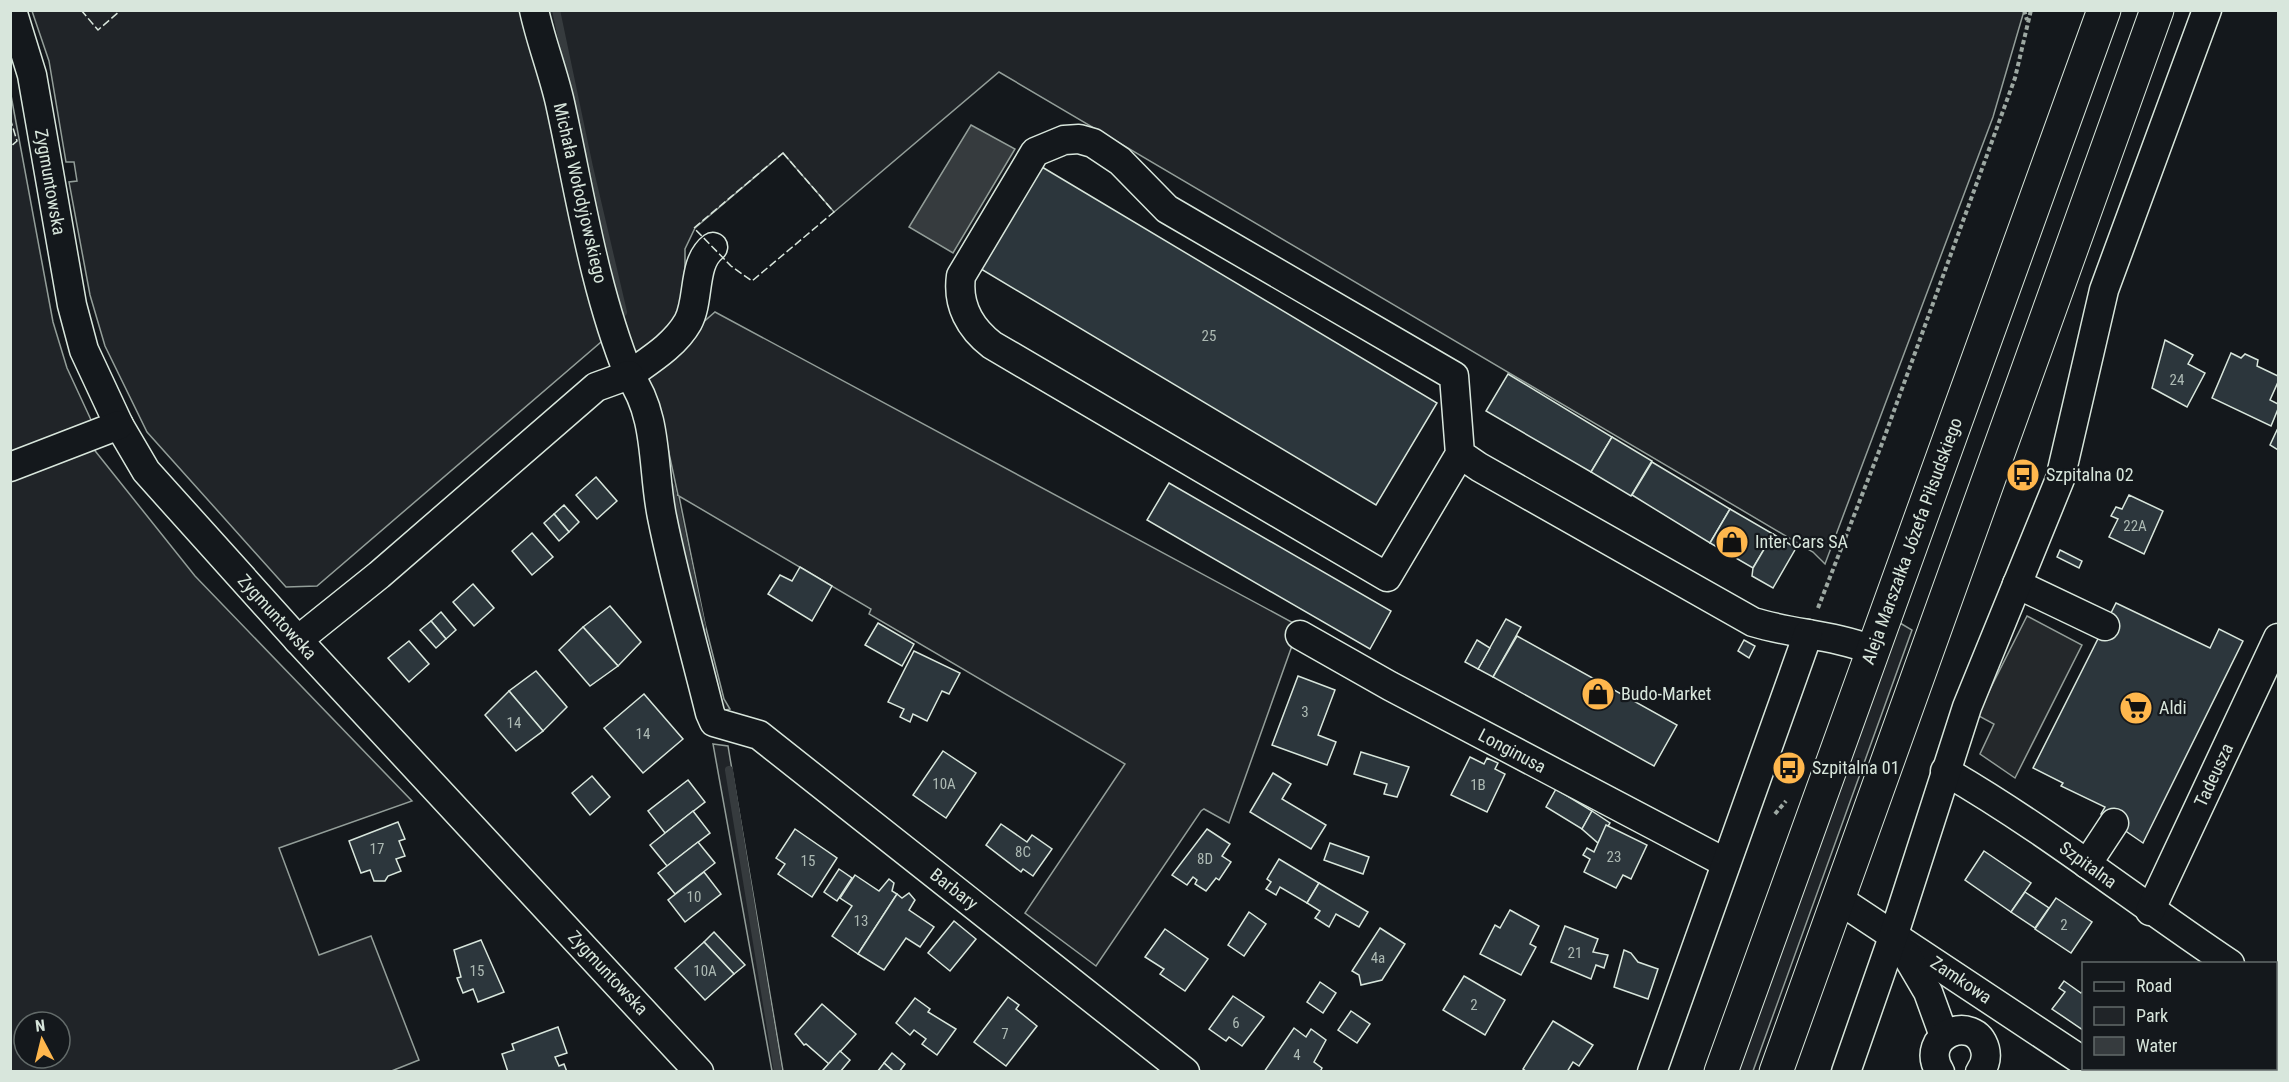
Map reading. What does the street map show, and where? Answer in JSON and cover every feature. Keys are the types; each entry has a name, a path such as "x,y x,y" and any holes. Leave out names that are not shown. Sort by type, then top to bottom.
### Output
{"main road":[{"name":"Aleja Marszałka Józefa Piłsudskiego","path":"1721,1071 2104,10"},
{"path":"1776,1071 2157,10"}],"street":[{"name":"Zygmuntowska","path":"12,10 29,68 72,305 84,350 119,425 146,471 298,640 699,1071"},
{"name":"Michała Wołodyjowskiego","path":"534,10 559,100 595,264 618,350 647,413 661,515 714,722"},
{"path":"1845,1071 1894,934 1967,707 2060,479 2104,290 2206,10"},
{"name":"Zygmuntowska","path":"10,41 29,68"},
{"path":"1064,140 1093,143 1119,161 1167,209 1454,376 1460,454 1387,578 992,345 975,330 968,319 961,296 961,276 1035,152 1064,140"},
{"path":"298,640 379,575 596,387 629,375 670,345 688,321 706,252 713,247"},
{"path":"10,467 119,425"},
{"path":"1460,454 1753,622 1779,630 1845,639 1872,650"},
{"path":"2017,584 2105,626"},
{"path":"1652,1071 1808,634"},
{"name":"Longinusa","path":"1300,635 1390,686 1726,863"},
{"name":"Tadeusza","path":"2151,911 2278,638"},
{"name":"Barbary","path":"714,722 759,735 1177,1069"},
{"name":"Szpitalna","path":"1945,771 2021,817 2151,911 2228,962"},
{"path":"2086,864 2114,823"},
{"name":"Zamkowa","path":"1838,899 2082,1061"},
{"path":"1894,934 1928,992 1944,1036"},
{"path":"1940,1071 1935,1058 1935,1050 1944,1036 1960,1030 1977,1036 1986,1051 1986,1060 1980,1071"}],"path":[{"path":"2024,10 2028,21"},
{"path":"1808,634 1883,441 2015,78 2031,10"}],"green space":[{"path":"32,11 526,11 608,336 317,586 286,587 147,432 105,346 90,295 69,182 77,181 74,162 66,162 49,61"},
{"path":"542,11 2024,11 1993,117 1825,564 1813,552 999,72 834,212 783,153 695,228 685,249 685,302 680,319 638,360 626,354"},
{"path":"10,90 53,322 67,368 92,422 10,455"},
{"path":"715,312 1299,626 1229,823 1204,809 1201,811 1096,966 1025,913 1125,764 869,614 871,609 679,496 705,624 724,699 730,709 718,712 667,499 678,495 660,411 645,373"},
{"path":"92,447 195,576 412,801 279,848 319,955 371,936 419,1060 389,1072 11,1071 10,475"},
{"path":"1900,623 1912,630 1753,1071 1738,1072"},
{"path":"713,744 728,746 783,1071 772,1071"}],"shaded area":[{"path":"2027,616 2082,645 2015,778 1980,754 1994,724 1977,715"}],"water":[{"path":"971,125 1015,149 953,253 909,227"}],"building":[{"path":"1042,167 1437,403 1376,505 981,269"},
{"path":"2165,340 2193,355 2188,364 2205,373 2187,407 2152,388"},
{"path":"2231,353 2241,358 2245,354 2258,360 2257,366 2278,376 2278,382 2270,400 2278,404 2271,426 2212,398"},
{"path":"1508,374 1612,437 1591,472 1486,411"},
{"path":"2278,431 2278,450 2270,445"},
{"path":"1612,437 1652,461 1631,496 1591,472"},
{"path":"1652,462 1730,509 1710,543 1632,495"},
{"path":"596,477 617,501 597,519 576,495"},
{"path":"1169,483 1391,611 1370,649 1147,520"},
{"path":"2129,495 2163,511 2144,554 2109,537 2118,519 2111,516 2116,507 2122,509"},
{"path":"564,505 579,522 569,532 554,514"},
{"path":"1730,509 1773,534 1753,568 1710,543"},
{"path":"554,514 569,532 559,541 544,523"},
{"path":"532,533 553,557 532,575 512,551"},
{"path":"1773,534 1796,548 1773,588 1752,576 1753,568"},
{"path":"2060,550 2082,561 2079,568 2057,557"},
{"path":"800,567 832,586 812,621 768,594 780,575 792,581"},
{"path":"473,584 494,608 474,626 453,602"},
{"name":"Aldi","path":"2116,603 2210,648 2219,629 2243,641 2143,843 2101,814 2105,807 2061,786 2063,783 2033,768"},
{"path":"610,606 641,642 618,666 583,627"},
{"path":"441,612 456,630 446,639 431,621"},
{"path":"1506,619 1521,627 1493,677 1478,669"},
{"path":"431,621 446,639 436,648 420,630"},
{"path":"878,623 914,644 902,666 865,645"},
{"path":"583,627 618,666 590,686 559,650"},
{"path":"1517,636 1677,725 1654,766 1493,677"},
{"path":"1477,640 1490,648 1478,669 1465,662"},
{"path":"1744,640 1755,646 1749,658 1738,651"},
{"path":"409,641 429,664 409,682 388,658"},
{"path":"914,651 960,673 949,694 942,691 927,721 913,714 910,722 900,717 904,709 888,702"},
{"path":"536,671 567,707 543,731 509,691"},
{"path":"1298,676 1335,690 1318,735 1336,742 1327,765 1272,745"},
{"path":"509,691 543,731 516,751 485,715"},
{"path":"644,694 683,739 643,773 604,728"},
{"path":"943,751 976,773 946,818 913,795"},
{"path":"1361,752 1409,767 1397,797 1384,794 1387,784 1354,774"},
{"path":"1470,757 1484,764 1487,758 1498,763 1495,769 1505,774 1487,812 1451,795"},
{"path":"1273,773 1291,784 1282,799 1326,825 1311,849 1250,812"},
{"path":"592,776 610,797 590,815 572,793"},
{"path":"688,780 705,802 665,833 648,811"},
{"path":"1556,789 1592,811 1582,829 1546,807"},
{"path":"693,811 710,833 667,866 650,845"},
{"path":"1592,811 1610,823 1598,843 1582,829"},
{"path":"398,822 405,839 399,841 405,856 396,859 401,871 388,876 385,881 374,881 370,870 361,873 349,841"},
{"path":"1001,824 1027,842 1032,835 1052,849 1033,876 1023,869 1021,872 986,845"},
{"path":"1606,825 1647,845 1631,879 1623,875 1616,888 1584,872 1590,859 1583,855 1587,848 1594,852"},
{"path":"795,829 837,858 812,897 778,874 785,864 776,858"},
{"path":"1207,829 1230,844 1222,856 1231,862 1219,880 1216,878 1206,891 1195,884 1197,880 1193,877 1187,885 1172,875"},
{"path":"698,842 715,863 675,894 658,873"},
{"path":"1330,843 1369,857 1363,874 1324,860"},
{"path":"1984,851 2031,883 2011,912 1965,880"},
{"path":"1279,859 1319,883 1307,903 1280,887 1276,895 1266,889 1271,882 1267,879"},
{"path":"839,869 852,878 837,901 824,892"},
{"path":"704,872 721,894 685,922 668,900"},
{"path":"855,875 879,891 889,879 894,883 892,891 897,894 858,954 832,936 852,906 840,898"},
{"path":"1319,883 1368,912 1359,927 1336,914 1329,927 1315,918 1320,911 1307,903"},
{"path":"2025,892 2049,908 2035,928 2011,912"},
{"path":"909,893 915,900 909,910 934,927 920,947 906,938 884,970 858,954 897,894 902,898"},
{"path":"2056,898 2092,922 2071,953 2035,929"},
{"path":"1510,910 1539,926 1530,944 1536,947 1521,975 1480,954 1495,925 1500,928"},
{"path":"1249,912 1266,924 1244,956 1228,945"},
{"path":"954,921 976,939 950,971 928,953"},
{"path":"1565,926 1598,939 1593,952 1608,955 1604,968 1596,965 1591,979 1551,962"},
{"path":"1380,928 1405,944 1382,980 1361,985 1359,975 1352,971"},
{"path":"1165,929 1208,959 1185,991 1160,974 1164,969 1145,957"},
{"path":"714,932 745,965 734,974 704,942"},
{"path":"481,940 504,992 478,1002 473,989 463,993 457,978 461,977 454,950"},
{"path":"704,942 734,974 705,1000 675,968"},
{"path":"1624,950 1631,953 1638,962 1658,969 1648,999 1614,987"},
{"path":"1464,976 1505,1000 1485,1035 1443,1010"},
{"path":"2064,981 2082,992 2082,1029 2052,1009 2065,992 2059,988"},
{"path":"1320,982 1336,993 1323,1013 1307,1002"},
{"path":"1233,996 1264,1017 1242,1046 1229,1037 1226,1041 1209,1029"},
{"path":"1008,997 1019,1005 1016,1009 1037,1026 1006,1066 974,1042"},
{"path":"915,998 930,1009 928,1012 956,1029 937,1055 922,1044 926,1039 914,1030 910,1035 896,1023"},
{"path":"822,1004 856,1034 829,1064 806,1044 804,1045 795,1034"},
{"path":"1351,1011 1370,1024 1357,1043 1338,1030"},
{"path":"1553,1021 1593,1045 1579,1066 1573,1062 1567,1072 1527,1072 1523,1069"},
{"path":"558,1027 567,1053 555,1057 559,1066 564,1064 567,1072 508,1072 502,1054 514,1050 512,1044"},
{"path":"1294,1028 1306,1037 1311,1029 1326,1040 1314,1062 1322,1068 1320,1072 1264,1072"},
{"path":"840,1051 850,1060 840,1072 825,1072 823,1070"},
{"path":"892,1053 905,1064 899,1072 894,1072 884,1063"},
{"path":"884,1063 894,1072 877,1072"},
{"path":"2196,1070 2216,1070 2218,1072 2195,1072"}],"waterway":[{"path":"556,10 623,312"},
{"path":"671,487 702,627"},
{"path":"729,770 778,1072"}],"fence":[{"path":"81,10 98,30 121,10"},
{"path":"10,118 17,141 10,147"},
{"path":"783,153 834,212 752,281 731,266 694,228 783,153"}],"place":[{"name":"Szpitalna 02","path":"2023,475"},
{"name":"Inter Cars SA","path":"1732,542"},
{"name":"Budo-Market","path":"1598,694"},
{"name":"Aldi","path":"2136,708"},
{"name":"Szpitalna 01","path":"1789,768"}]}
